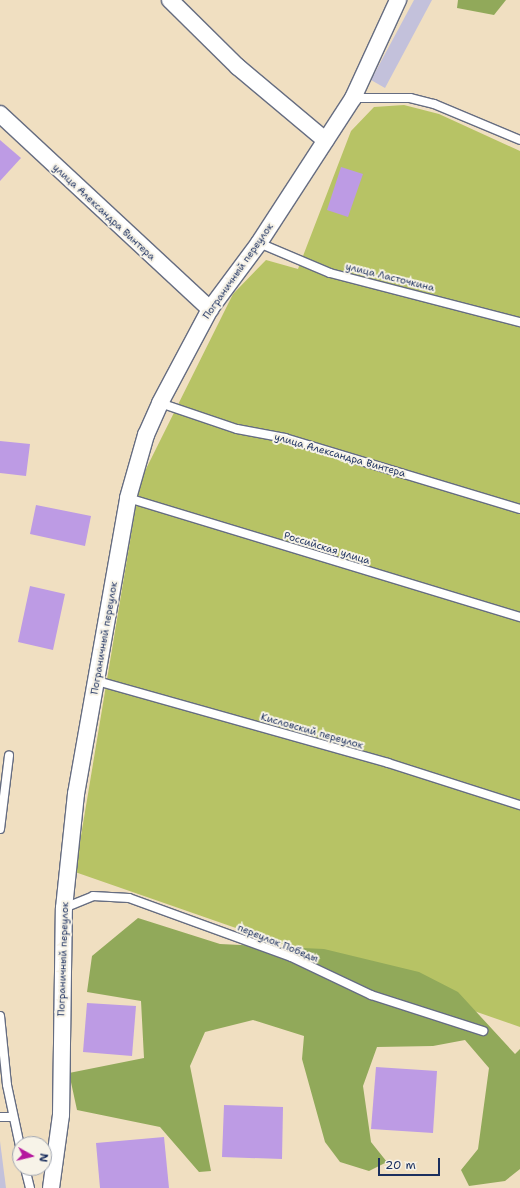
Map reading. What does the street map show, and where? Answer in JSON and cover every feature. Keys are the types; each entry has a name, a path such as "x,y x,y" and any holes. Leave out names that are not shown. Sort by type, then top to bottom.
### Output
{"street":[{"path":"170,0 238,67 324,140"},
{"name":"Пограничный переулок","path":"51,1188 60,1115 64,908 76,794 128,498 146,435 160,403 210,309 259,243 324,140 353,98 398,0"},
{"name":"улица Александра Винтера","path":"0,114 210,309"}],"lane":[{"path":"353,98 410,98 434,104 520,140"},
{"name":"улица Ласточкина","path":"259,243 330,272 520,322"},
{"name":"улица Александра Винтера","path":"160,403 237,429 285,438 520,509"},
{"name":"Российская улица","path":"128,498 520,617"},
{"name":"Кисловский переулок","path":"97,681 388,763 520,805"},
{"path":"0,829 9,756"},
{"name":"переулок Победы","path":"64,908 93,896 129,898 291,957 371,995 483,1031"},
{"path":"0,1016 13,1118 18,1136"},
{"path":"0,1117 13,1118"},
{"path":"27,1176 30,1188"}],"shaded area":[{"path":"414,0 432,0 385,88 371,80"},
{"path":"0,1141 6,1188 0,1188"}],"green space":[{"path":"458,0 506,0 494,15 457,8"},
{"path":"404,105 439,114 520,151 520,1027 75,872 140,481 233,294 266,260 298,269 351,131 374,107"},
{"path":"138,918 220,944 324,949 419,972 458,992 515,1054 520,1049 520,1169 505,1181 469,1186 461,1170 478,1149 489,1068 465,1040 433,1046 377,1047 363,1086 371,1142 387,1162 369,1171 340,1162 325,1142 302,1059 304,1036 253,1020 205,1032 190,1066 211,1171 199,1172 160,1127 77,1110 69,1073 144,1058 141,1001 87,992 92,956"}],"building":[{"path":"0,140 21,158 0,181"},
{"path":"341,167 363,174 348,217 327,210"},
{"path":"0,441 30,444 26,476 0,473"},
{"path":"36,505 91,516 85,546 30,534"},
{"path":"30,586 65,594 53,650 18,642"},
{"path":"87,1003 136,1006 132,1056 83,1052"},
{"path":"376,1067 437,1071 433,1133 371,1129"},
{"path":"224,1105 283,1107 282,1159 222,1157"},
{"path":"164,1137 169,1188 100,1188 96,1143"}]}
